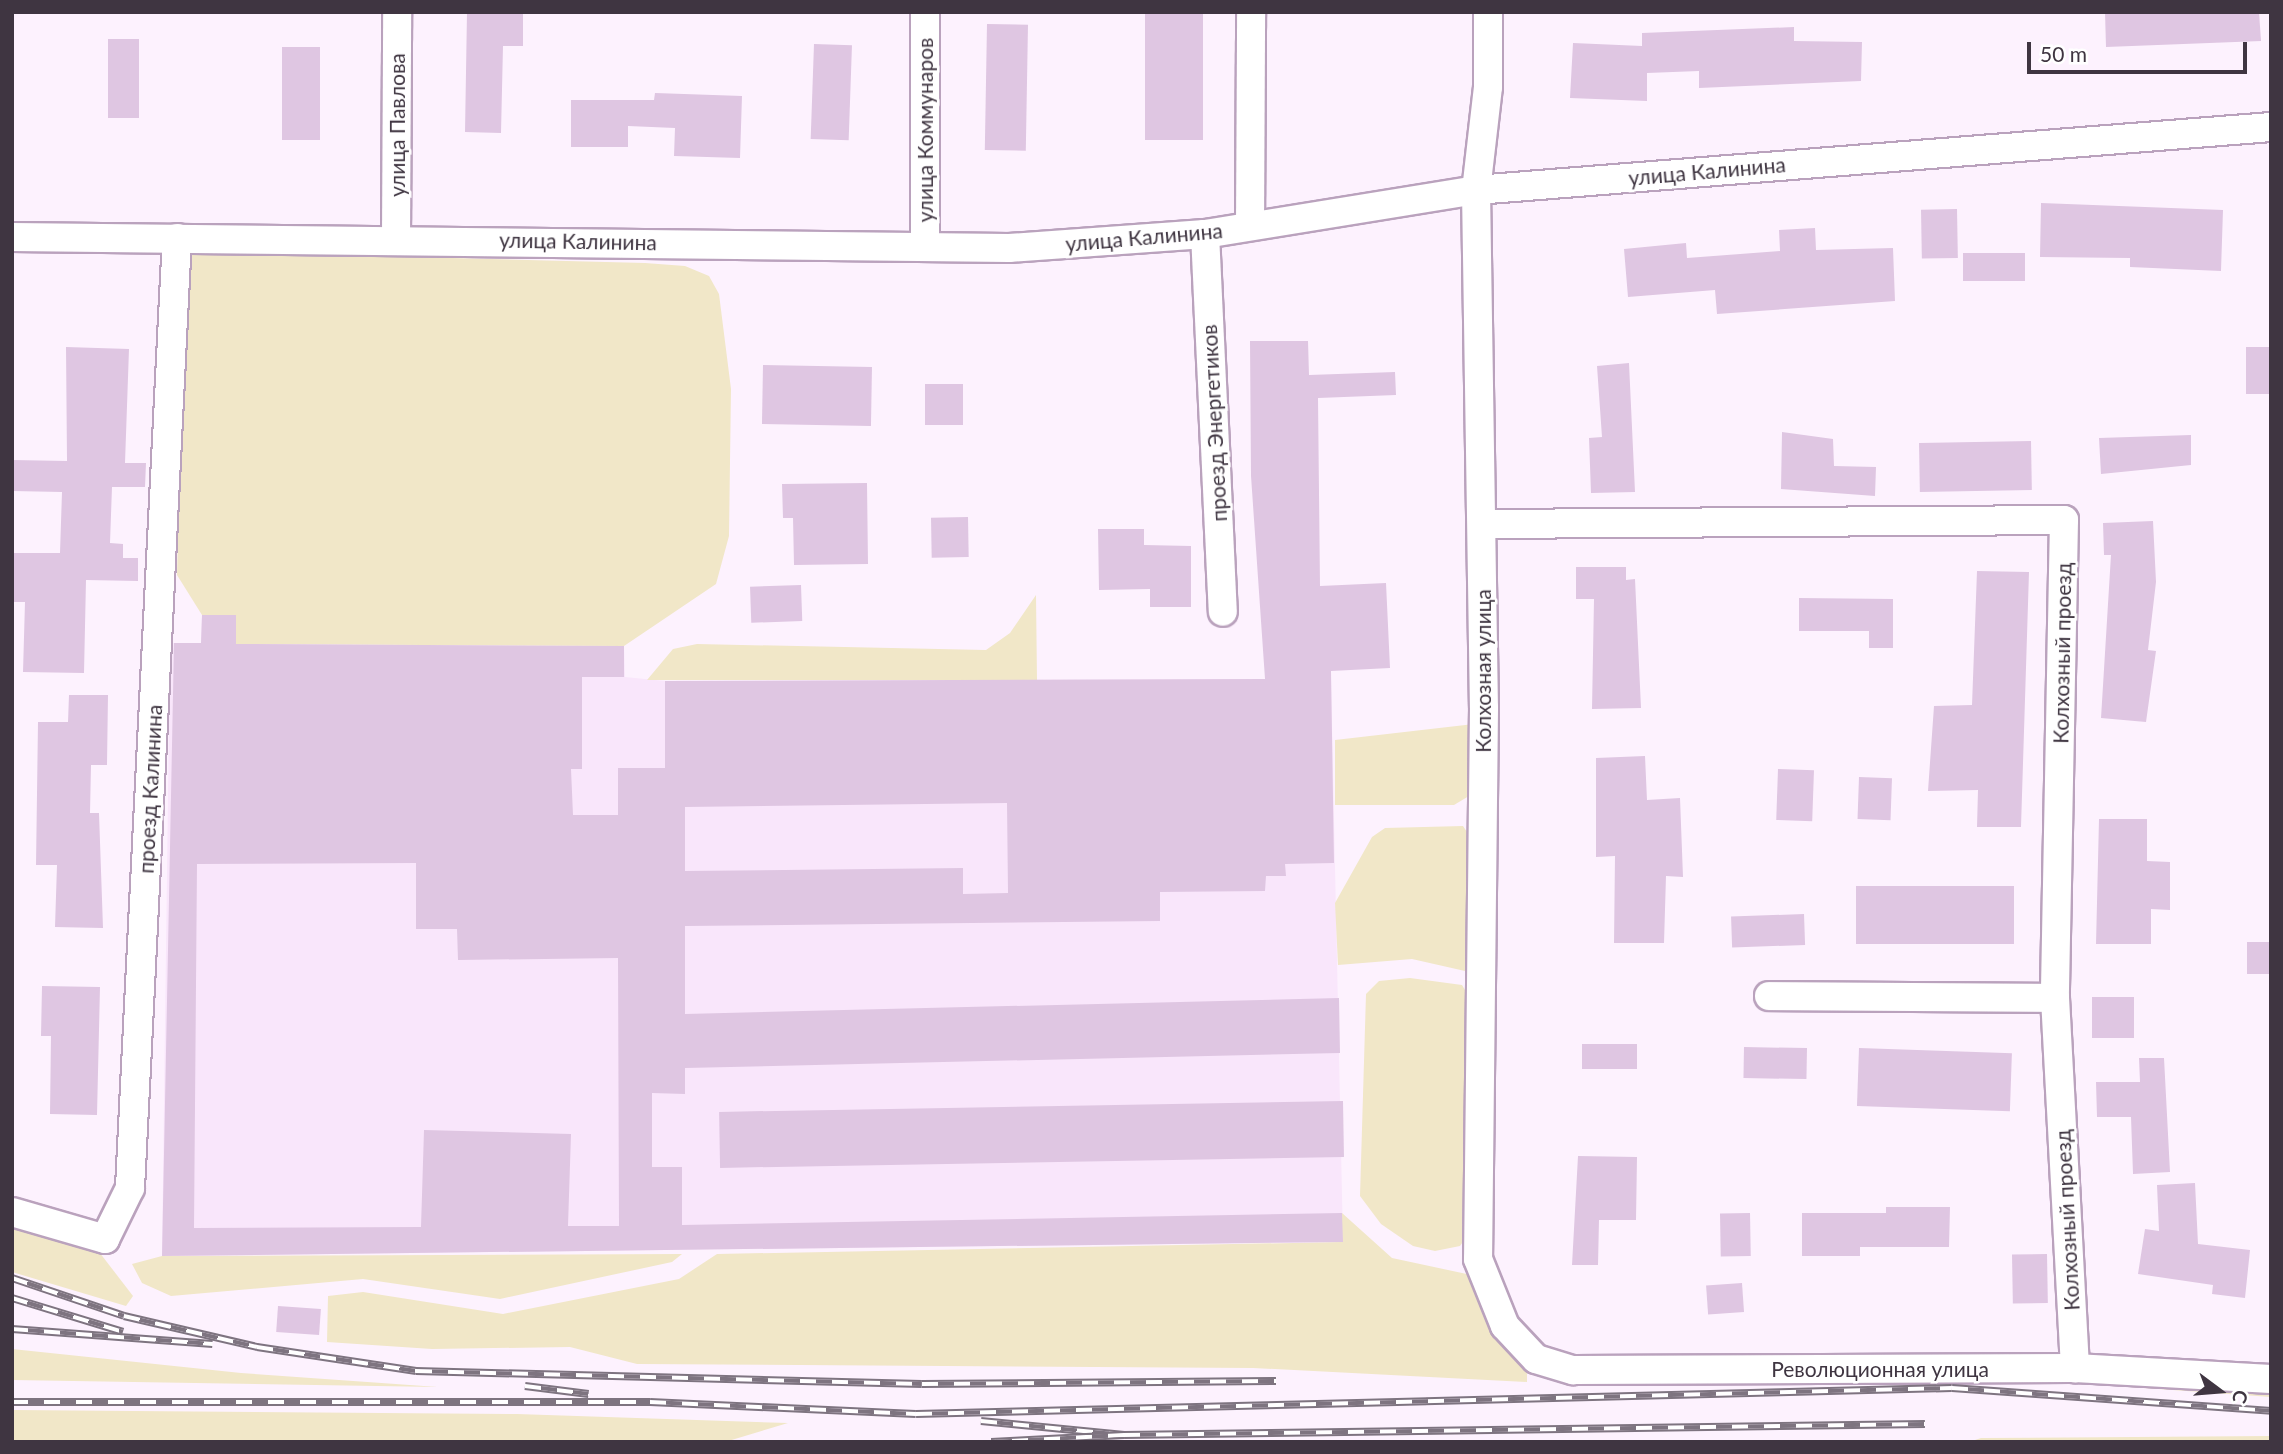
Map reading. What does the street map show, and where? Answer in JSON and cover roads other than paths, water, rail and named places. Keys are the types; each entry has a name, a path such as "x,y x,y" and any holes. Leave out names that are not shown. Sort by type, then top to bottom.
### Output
{"street":[{"name":"улица Павлова","path":"396,238 397,12"},
{"name":"улица Коммунаров","path":"925,12 925,247"},
{"path":"1250,226 1251,12"},
{"name":"Колхозная улица","path":"1488,12 1488,86 1476,190 1482,524 1478,1259 1505,1325"},
{"name":"улица Калинина","path":"12,237 396,238 925,247 1205,234 1476,190 2271,127"},
{"name":"проезд Энергетиков","path":"1205,234 1223,612"},
{"name":"проезд Калинина","path":"12,1212 104,1239 130,1188 177,238"},
{"name":"Колхозный проезд","path":"1482,524 2064,520 2055,998 2075,1368"},
{"path":"1769,996 2055,998"},
{"name":"Революционная улица","path":"1505,1325 1536,1359 1573,1370 2075,1368 2271,1379"}],"railway":[{"path":"12,1278 124,1316 257,1347 416,1371 922,1384 1276,1381"},
{"path":"12,1298 123,1332"},
{"path":"12,1329 212,1344"},
{"path":"525,1386 588,1394"},
{"path":"12,1402 650,1402 916,1414 1952,1388 2271,1411"},
{"path":"981,1421 1124,1435 991,1442"},
{"path":"1124,1435 1925,1424"}]}
